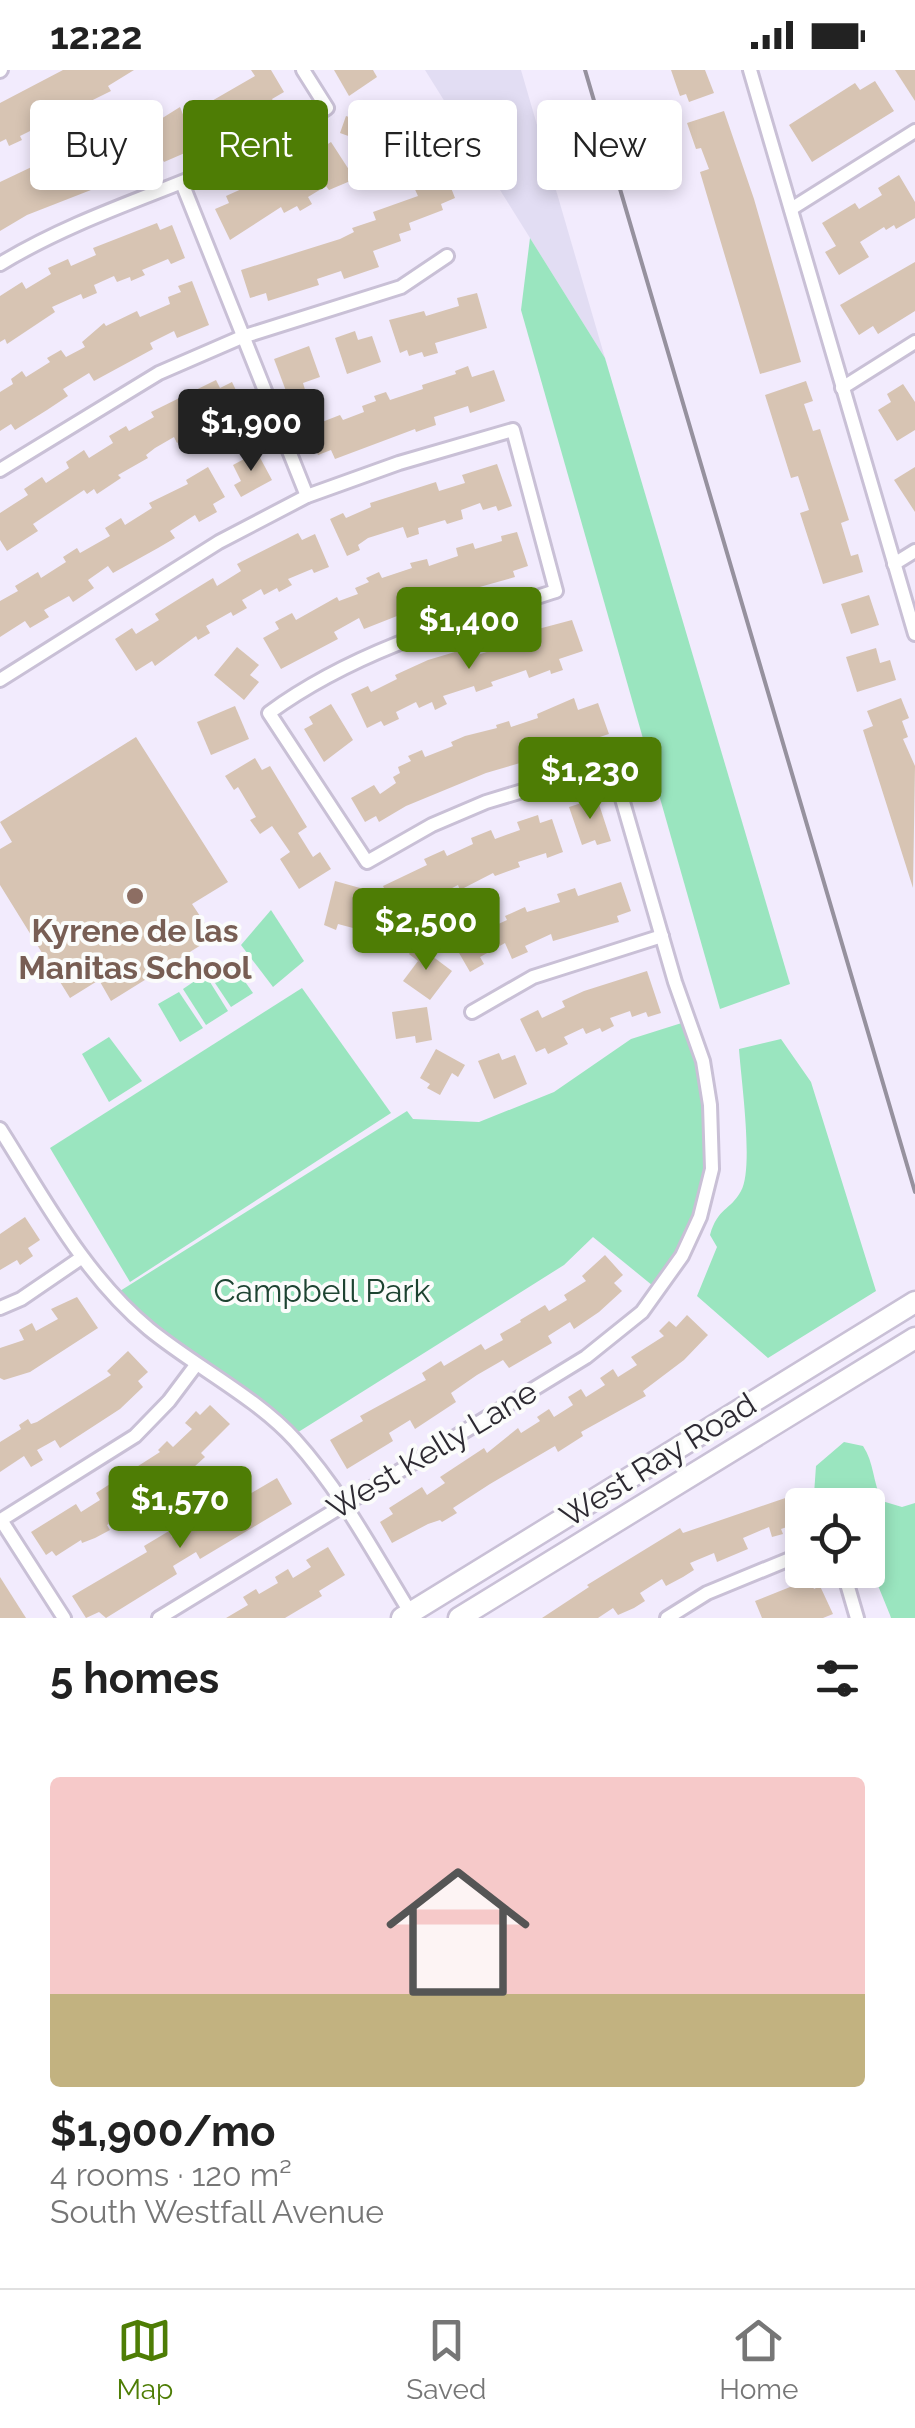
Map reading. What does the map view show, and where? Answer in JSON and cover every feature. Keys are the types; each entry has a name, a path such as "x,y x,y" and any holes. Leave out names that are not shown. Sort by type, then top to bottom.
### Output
{"main road":[{"name":"West Ray Road","path":"408,1616 915,1302"},
{"name":"West Ray Road","path":"460,1618 915,1338"}],"street":[{"path":"0,264 88,217 182,183 272,144 327,108 303,70"},
{"path":"750,70 915,634"},
{"path":"791,210 915,131"},
{"path":"0,680 218,542 307,496 182,183"},
{"path":"0,470 159,373 242,337 401,287 446,256"},
{"path":"842,388 915,342"},
{"name":"West Kelly Lane","path":"159,1618 586,1357 642,1312 682,1256 700,1217 712,1169 710,1105 703,1061 612,764 486,802 432,825 366,862 270,712 305,686 408,637 556,591 513,430 400,463 307,496"},
{"path":"894,564 915,551"},
{"path":"472,1012 533,978 662,936"},
{"path":"0,1129 81,1258 112,1296 196,1366 292,1436 342,1504 408,1616"},
{"path":"0,1308 21,1299 81,1258"},
{"path":"64,1618 1,1520 135,1436 169,1402 196,1366"},
{"path":"667,1618 707,1593 785,1561"},
{"path":"848,1588 857,1618"}],"shaded area":[{"path":"425,70 521,70 537,125 537,190 556,190 605,358 500,190 517,190 517,100 444,100"}],"green space":[{"path":"530,238 605,358 790,984 720,1009 521,310"},
{"path":"271,910 304,961 273,987 241,945"},
{"path":"229,959 253,993 231,1007 207,971"},
{"path":"205,974 228,1011 206,1025 183,989"},
{"path":"302,988 391,1113 130,1282 50,1148"},
{"path":"179,992 203,1028 180,1042 158,1004"},
{"name":"Campbell Park","path":"688,1021 707,1092 710,1167 696,1224 658,1290 593,1237 564,1265 292,1436 112,1296 407,1111 413,1119 479,1122 554,1092 631,1039"},
{"path":"109,1037 142,1081 109,1102 82,1054"},
{"path":"781,1039 811,1082 876,1291 768,1358 697,1296 717,1247 710,1235 713,1226 737,1197 745,1180 747,1144 739,1049"},
{"path":"844,1442 863,1446 877,1488 814,1488 816,1466"},
{"path":"885,1502 902,1507 915,1503 915,1618 891,1618 879,1588 885,1588"}],"building":[{"path":"63,70 134,70 108,86 111,91 93,100 30,100 30,131 9,146 6,139 0,142 0,103"},
{"path":"251,70 271,70 284,92 273,100 213,100 255,76"},
{"path":"334,70 373,70 377,77 349,96"},
{"path":"671,70 705,70 714,93 689,102 686,94 680,96"},
{"path":"895,70 915,70 915,101"},
{"path":"875,81 894,111 812,162 789,125 855,83 860,90"},
{"path":"180,107 183,154 164,162 163,118"},
{"path":"724,111 801,362 760,374 700,172 709,169 701,148 696,149 687,123"},
{"path":"348,117 348,136 340,133"},
{"path":"331,142 348,168 348,182 329,190 328,189"},
{"path":"30,168 30,190 91,190 27,215 0,231 0,182"},
{"path":"899,175 915,202 915,218 896,229 894,225 886,230 884,227 860,242 869,257 839,275 825,252 836,246 822,223 855,203 859,209 882,195 878,188"},
{"path":"239,190 319,190 308,197 312,204 300,211 297,206 284,213 281,207 230,240 215,209 229,203 226,196"},
{"path":"415,190 452,190 455,198 441,204 443,210 409,223 411,230 399,234 401,241 373,251 379,267 344,279 341,271 317,279 319,285 268,301 266,293 250,298 241,270 340,239 354,232 352,228 376,220 373,212 418,196"},
{"path":"157,223 160,230 172,225 185,258 171,264 168,259 142,270 145,275 131,281 130,277 117,282 114,276 94,285 97,293 83,299 81,294 52,307 55,312 7,344 5,339 0,342 0,296 22,282 26,289 51,274 48,268 68,259 71,266 96,255 93,248"},
{"path":"915,262 915,311 878,334 873,326 859,335 840,305"},
{"path":"192,281 209,325 177,338 174,331 150,343 153,349 94,381 89,373 63,389 68,396 47,410 15,430 11,424 0,431 0,392 13,384 11,379 22,371 26,377 61,350 66,357 85,347 82,342 104,323 106,326 137,311 140,317 170,304 168,297 181,292 178,286"},
{"path":"477,293 487,328 435,343 438,353 424,357 422,352 409,356 407,350 400,353 389,320 424,311 426,316 459,306 457,298"},
{"path":"355,331 358,340 372,336 381,362 347,374 335,338"},
{"path":"309,346 320,377 303,383 306,393 289,399 274,359"},
{"path":"468,366 472,377 494,370 505,401 470,413 468,406 434,417 436,425 335,459 331,450 318,455 305,423 340,415 343,420 364,412 362,406 376,401 374,396 386,392 390,400 423,389 422,385"},
{"path":"216,380 220,388 232,382 247,413 203,429 206,434 193,441 190,436 177,443 174,437 97,494 94,489 87,494 84,490 33,524 38,531 7,551 0,540 0,513 28,495 24,489 42,477 46,483 69,468 66,462 84,450 89,458 113,443 109,436 126,426 129,431 154,417 151,412"},
{"path":"806,381 813,401 804,404 813,431 820,429 849,520 841,523 851,556 858,554 863,572 823,584 800,513 809,510 798,476 791,478 765,395"},
{"path":"903,384 915,402 915,430 897,441 878,410 891,402 887,394"},
{"path":"257,452 272,480 241,497 234,485 241,481 233,465"},
{"path":"497,464 512,506 498,511 496,506 483,510 480,503 461,510 463,519 418,528 419,534 407,538 403,527 368,538 358,545 360,550 347,556 330,519 343,513 346,518 371,507 370,503 436,482 439,491 465,483 462,475"},
{"path":"208,467 225,497 213,504 217,512 199,522 195,515 170,531 175,538 113,573 108,566 88,580 94,588 73,602 69,596 44,610 49,617 30,628 25,621 0,637 0,601 18,591 15,586 38,572 41,578 66,562 63,557 77,548 80,553 110,536 105,528 121,518 125,525 152,508 149,503 188,484 186,480"},
{"path":"915,467 915,512 894,480"},
{"path":"517,532 528,566 513,571 515,577 451,595 449,588 423,596 425,605 364,629 359,618 334,632 338,639 281,669 263,638 279,629 275,622 292,613 296,620 337,597 339,601 358,594 355,588 379,572 382,578 427,559 429,566 458,556 456,548 473,543 475,549"},
{"path":"298,533 302,540 315,534 329,567 288,579 292,585 279,592 277,588 264,595 261,589 242,600 247,608 206,626 210,633 198,640 196,636 155,666 152,661 136,671 115,639 132,628 136,634 159,620 155,614 174,602 213,578 217,586 241,571 237,564"},
{"path":"869,595 879,625 851,634 841,604"},
{"path":"572,620 583,651 559,659 563,670 529,678 526,670 491,682 493,686 476,692 474,686 443,696 447,704 435,710 432,702 419,708 416,702 396,712 399,719 367,728 351,694 368,686 371,692 397,679 395,675 428,660 465,649 468,658 496,649 493,641"},
{"path":"237,647 259,665 250,675 259,682 244,700 214,675"},
{"path":"876,648 880,663 890,660 896,680 857,692 846,657"},
{"path":"574,698 578,710 598,703 609,734 549,748 551,754 486,773 406,806 379,822 376,816 365,822 351,798 374,785 380,794 396,783 393,777 400,773 398,767 411,761 408,756 422,750 425,757 453,746 451,742 465,736 497,728 496,725 509,721 511,727 538,718 537,714"},
{"path":"901,698 909,718 902,721 908,737 903,739 915,766 913,888 863,730 873,726 867,711"},
{"path":"331,704 353,740 324,762 304,729 313,724 309,717"},
{"path":"235,706 249,739 211,755 197,722"},
{"path":"136,737 228,882 192,904 214,937 111,1001 99,980 70,998 0,885 0,849 12,842 0,822"},
{"path":"255,758 262,770 270,766 307,827 298,833 313,857 320,852 331,869 299,889 280,859 290,852 272,826 260,834 250,820 256,817 238,787 234,790 225,776"},
{"path":"597,798 611,841 597,845 595,840 582,845 569,807"},
{"path":"538,815 540,823 552,819 563,852 518,862 520,867 495,876 493,873 460,890 458,885 431,899 437,910 425,916 420,905 398,916 383,886 427,865 424,859 444,850 447,856 473,844 471,838 491,830 495,839 520,830 517,822"},
{"path":"335,881 371,891 362,922 355,920 353,928 338,924 336,930 324,925"},
{"path":"621,882 631,911 617,916 619,922 553,941 551,934 525,946 528,952 512,959 505,943 480,957 484,964 470,972 451,939 474,920 481,932 525,907 527,912 560,902 557,894 575,888 578,896"},
{"path":"416,944 452,971 430,1000 403,981 418,961 409,954"},
{"path":"647,971 661,1013 648,1017 646,1012 632,1017 630,1011 610,1018 614,1026 602,1032 600,1028 586,1034 583,1028 564,1037 568,1044 548,1054 545,1048 536,1052 520,1019 538,1010 542,1018 565,1007 562,1001 584,991"},
{"path":"427,1007 432,1040 416,1043 415,1036 396,1039 392,1012"},
{"path":"436,1049 465,1065 458,1077 452,1073 440,1095 427,1088 430,1084 420,1078"},
{"path":"499,1053 502,1060 515,1055 527,1084 494,1099 478,1061"},
{"path":"25,1217 40,1240 28,1248 33,1256 20,1265 17,1260 0,1270 0,1234"},
{"path":"605,1255 623,1275 614,1283 622,1291 599,1312 574,1329 570,1322 548,1336 552,1343 509,1368 503,1360 477,1375 451,1393 456,1402 415,1429 410,1420 389,1433 393,1441 347,1469 330,1440 363,1421 360,1416 426,1380 422,1373 441,1361 444,1366 481,1344 485,1350 503,1340 500,1334 520,1320 545,1305 549,1311 567,1300 564,1295 586,1281 582,1276"},
{"path":"77,1297 98,1328 30,1372 0,1378 0,1348 24,1340 19,1330 32,1323 36,1331 58,1319 51,1309"},
{"path":"687,1315 708,1335 684,1360 643,1391 646,1396 581,1432 583,1436 558,1452 555,1446 490,1484 453,1508 457,1513 442,1522 428,1524 392,1543 380,1522 393,1514 389,1508 422,1487 427,1495 445,1483 440,1477 484,1448 487,1453 518,1428 521,1433 540,1421 537,1417 549,1409 554,1417 573,1405 568,1397 581,1389 586,1397 605,1385 600,1378 613,1369 618,1377 637,1365 631,1357 664,1336 659,1331 669,1321 676,1327"},
{"path":"128,1351 148,1372 138,1381 143,1387 120,1409 60,1448 55,1440 37,1450 43,1460 31,1467 24,1456 0,1472 0,1442 21,1429 19,1425 28,1419 31,1424 37,1422 111,1375 107,1371"},
{"path":"210,1405 230,1424 201,1453 205,1457 183,1477 179,1472 162,1483 165,1488 107,1525 110,1530 82,1543 81,1540 56,1556 52,1551 46,1555 31,1532 76,1504 81,1512 100,1500 96,1493 160,1452 167,1441 173,1447 192,1429 185,1423 196,1411 200,1415"},
{"path":"277,1478 292,1504 200,1559 196,1552 173,1566 177,1574 106,1618 99,1612 86,1618 72,1596 147,1552 144,1546 169,1531 172,1537 202,1518 206,1523 233,1505 230,1501 241,1494 243,1498"},
{"path":"785,1498 783,1534 772,1537 769,1527 743,1538 748,1549 717,1562 714,1553 690,1563 694,1570 666,1586 662,1579 640,1593 645,1601 634,1608 618,1615 613,1608 598,1618 542,1618 587,1585 680,1528 683,1533"},
{"path":"328,1547 345,1575 319,1591 322,1596 285,1618 226,1618 248,1605 243,1597 256,1589 259,1594 278,1583 275,1577 288,1569 293,1578 311,1567 306,1560"},
{"path":"0,1577 26,1618 0,1618"},
{"path":"788,1588 821,1588 833,1614 823,1618 762,1618 755,1601"}],"railway":[{"path":"585,70 915,1192"}],"place":[{"name":"Kyrene de las Manitas School","path":"135,896"}]}
